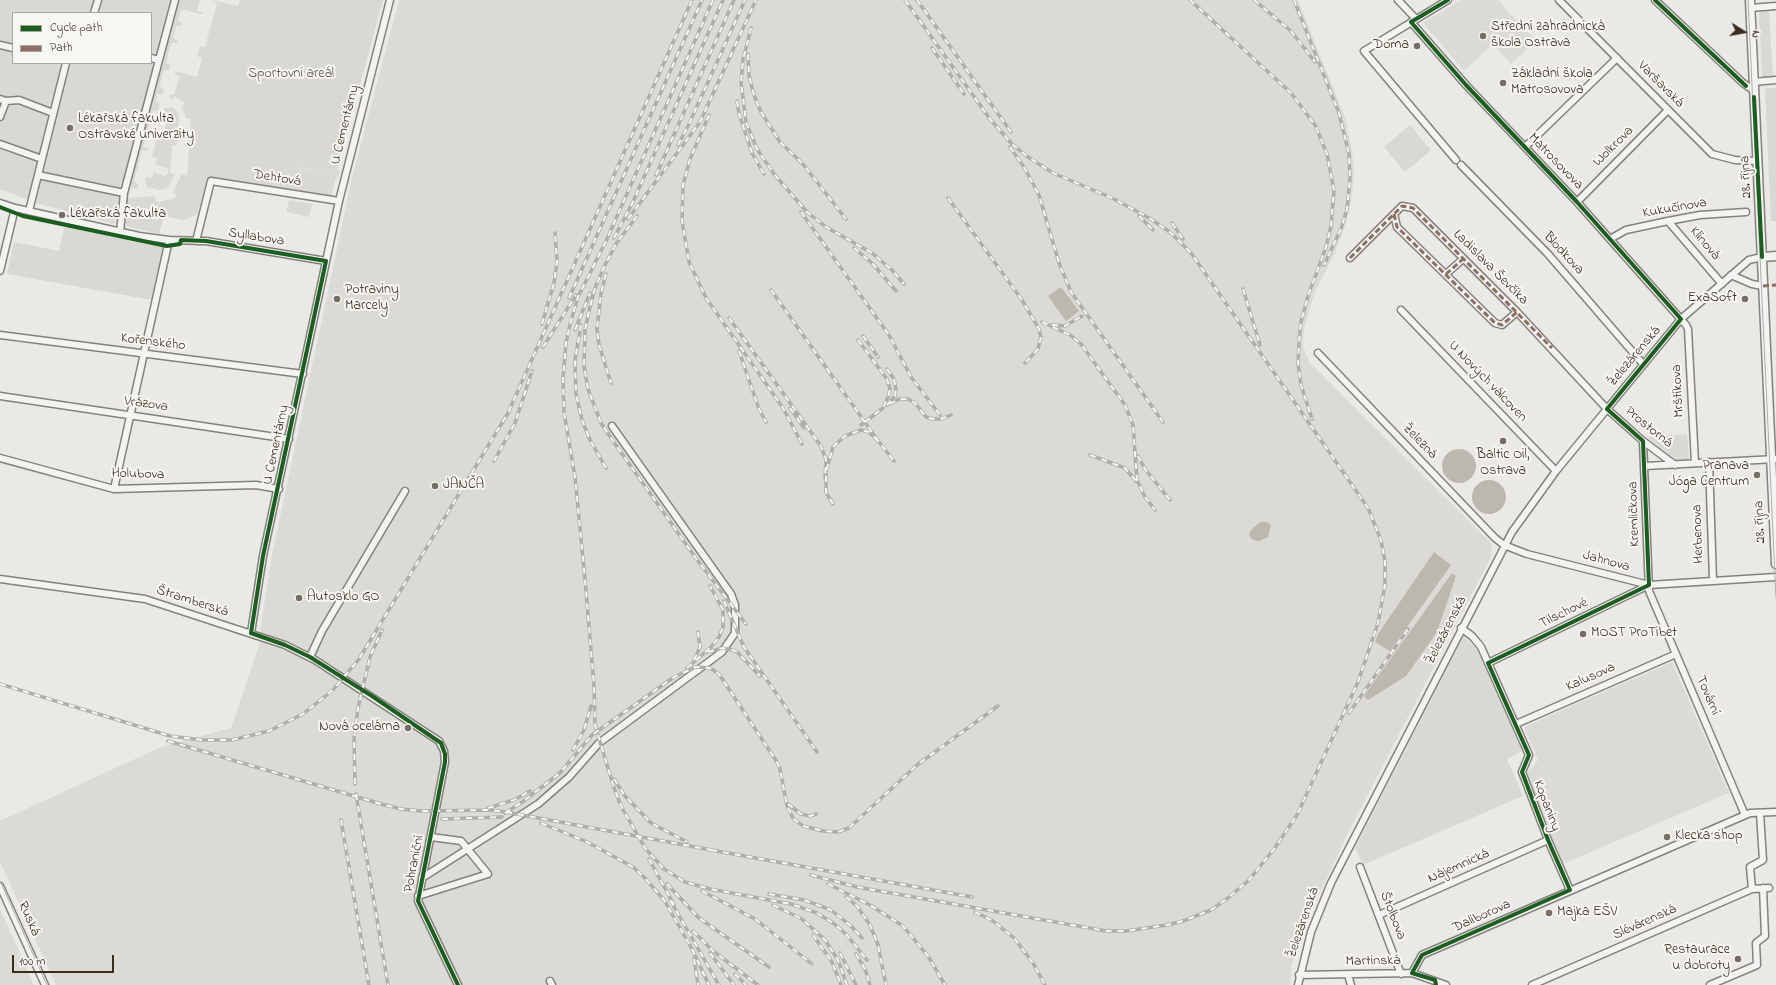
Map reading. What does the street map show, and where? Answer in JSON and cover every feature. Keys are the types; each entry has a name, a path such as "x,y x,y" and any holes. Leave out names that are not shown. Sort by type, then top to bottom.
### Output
{"main road":[{"name":"28. října","path":"1750,4 1763,286 1774,459 1776,564"},
{"path":"1762,256 1776,256"}],"street":[{"path":"94,12 98,0"},
{"path":"120,232 124,193 175,0"},
{"name":"U Cementárny","path":"251,633 262,562 279,489 339,201 390,0"},
{"name":"Matrosovova","path":"1398,0 1466,85 1577,202 1681,319"},
{"path":"1413,20 1448,0"},
{"name":"Varšavská","path":"1559,0 1712,154 1736,160 1757,161"},
{"path":"1655,0 1743,83 1753,86 1776,80"},
{"path":"1750,4 1776,6"},
{"name":"Blodkova","path":"1413,20 1364,51 1459,162 1548,254 1643,364"},
{"path":"0,45 12,48"},
{"path":"152,58 159,60"},
{"path":"1525,147 1616,58"},
{"path":"29,211 66,64"},
{"path":"0,99 6,101 19,100 53,113"},
{"path":"0,117 6,101"},
{"name":"Wolkrova","path":"1577,202 1668,110"},
{"path":"0,144 42,159"},
{"path":"38,175 124,193"},
{"name":"Dehtová","path":"196,241 211,180 339,201"},
{"name":"Syllabova","path":"0,202 14,208 120,232 169,240 196,241 326,261"},
{"name":"Ladislava Ševčíka","path":"1350,258 1402,206 1413,208 1516,312 1606,409"},
{"path":"0,271 14,208"},
{"name":"Kukučínova","path":"1610,239 1626,230 1668,221 1700,215 1746,212"},
{"path":"1394,214 1397,227 1499,325 1505,323 1516,312"},
{"name":"Klínová","path":"1668,221 1722,284"},
{"path":"114,489 169,240"},
{"name":"Železárenská","path":"1298,985 1299,975 1314,923 1331,883 1461,628 1514,528 1556,471 1681,319 1750,258 1762,256"},
{"path":"1446,274 1463,258"},
{"path":"1731,275 1752,284 1763,286"},
{"name":"U Nových válcoven","path":"1401,310 1556,471"},
{"name":"Mrštíkova","path":"1681,319 1688,329 1695,463"},
{"name":"Kořenského","path":"0,335 303,374"},
{"name":"Železná","path":"1318,353 1495,538 1504,545"},
{"name":"Vrázova","path":"0,396 289,439"},
{"name":"Prostorná","path":"1606,409 1643,441 1675,465 1774,459"},
{"path":"422,878 538,804 569,777 599,743 722,652 735,633 736,610 731,594 612,426"},
{"name":"Kremličkova","path":"1643,441 1649,585"},
{"name":"Holubova","path":"0,458 114,489 256,485 279,489"},
{"name":"Herbenova","path":"1709,462 1713,580"},
{"path":"1645,466 1675,465"},
{"path":"310,657 329,619 405,491"},
{"name":"Jahnova","path":"1504,545 1527,554 1649,585 1776,577"},
{"name":"Štramberská","path":"0,579 145,599 285,645 310,657 362,690"},
{"name":"Tovární","path":"1649,585 1649,591 1745,815"},
{"name":"Tilschové","path":"1488,663 1649,585"},
{"name":"Kopaniny","path":"1461,628 1478,643 1529,755 1522,772 1548,840 1570,890"},
{"name":"Kalusova","path":"1516,724 1676,654"},
{"name":"Pohraniční","path":"362,690 441,743 446,759 418,896 420,906 458,985"},
{"name":"Daliborova","path":"1412,973 1422,955 1745,815 1776,812"},
{"path":"1752,889 1750,867 1763,860 1760,813"},
{"path":"418,896 488,874 461,841 431,837"},
{"name":"Nájemnická","path":"1379,915 1548,840"},
{"name":"Štolbova","path":"1360,867 1401,974"},
{"name":"Ruská","path":"0,886 45,985"},
{"name":"Slévárenská","path":"1532,985 1752,889 1766,888 1765,936 1756,943 1756,965 1710,985"},
{"name":"Martinská","path":"1299,975 1412,973 1436,983 1446,985"},
{"path":"1348,975 1350,985"}],"shaded area":[{"path":"399,0 1298,0 1345,117 1352,151 1354,176 1351,203 1347,219 1336,251 1315,292 1304,328 1303,346 1309,362 1492,544 1491,557 1352,825 1312,909 1292,964 1290,985 56,985 0,862 0,821 161,747 231,728 261,640 261,626 272,555 352,178"},
{"name":"Střední zahradnická škola Ostrava","path":"1461,0 1499,0 1508,12 1536,40 1511,64 1493,44 1464,71 1423,23"},
{"path":"295,152 339,163 337,169 340,170 339,177 336,176 331,196 288,189"},
{"path":"1061,287 1079,311 1066,321 1048,296"},
{"path":"1456,449 1462,449 1466,450 1473,456 1476,466 1475,473 1469,480 1462,483 1456,483 1452,482 1445,476 1442,469 1442,463 1443,459 1449,452"},
{"path":"1492,480 1499,482 1504,487 1506,497 1504,507 1499,512 1486,514 1479,512 1474,507 1472,494 1474,487 1479,482"},
{"path":"1260,522 1267,522 1271,525 1268,537 1259,541 1253,540 1249,535 1251,530"},
{"path":"1434,552 1451,565 1390,651 1375,642 1378,634"},
{"path":"1452,573 1456,576 1437,632 1406,676 1368,700 1364,696"},
{"path":"1672,662 1729,793 1563,864 1530,786 1528,772 1538,760 1524,727"},
{"path":"0,909 15,942 34,985 0,985"}],"green space":[{"name":"Lékařská fakulta Ostravské univerzity","path":"0,0 200,0 197,11 203,12 202,14 181,9 178,21 182,23 181,26 176,26 173,38 177,40 177,43 171,43 166,63 170,64 169,70 164,70 159,87 164,89 162,95 157,94 156,102 160,104 158,111 153,111 143,147 148,149 147,151 142,150 134,181 138,184 138,189 132,188 129,183 121,182 115,224 39,204 0,189"},
{"name":"Sportovní areál","path":"212,0 238,6 240,0 383,0 337,169 298,163 297,170 336,176 331,196 209,177 198,214 183,220 164,216 159,234 126,226 126,203 129,198 155,196 156,201 159,202 172,199 177,196 173,192 181,175 187,175 191,119 186,118 181,107 185,103 174,96 172,101 169,95 174,95 180,76 175,74 175,71 197,77 202,58 197,56 200,46 205,47 217,3"},
{"path":"1769,10 1773,77 1762,77 1759,12"},
{"path":"1765,88 1776,88 1776,221 1771,221"},
{"path":"172,107 177,111 179,116 177,145 172,146 170,173 175,174 168,188 159,190 147,187 145,182 146,177 152,178 154,170 155,172 164,176 167,175 169,169 157,165 155,167 157,158 152,157 158,134 163,135 167,121 162,119 165,108"},
{"path":"1410,125 1431,150 1405,172 1384,147"},
{"path":"289,200 312,204 309,217 286,212"},
{"path":"65,225 163,247 152,300 7,274 14,242 59,251"},
{"path":"1687,434 1689,460 1677,461 1647,437"},
{"path":"1464,636 1477,650 1522,751 1507,759 1523,796 1363,865 1355,848"}],"tram line":[{"path":"1748,0 1776,598"},
{"path":"0,881 47,985"}],"railway":[{"path":"0,684 170,736 202,740 232,740 269,731 303,714 333,690 359,659 508,413 692,0"},
{"path":"569,298 702,0"},
{"path":"713,0 606,241 578,297 566,343 563,378 564,412 575,477 594,686 595,725 614,788 622,808 645,848 664,869 685,882 710,889 791,904 817,913 833,923 846,934 867,960"},
{"path":"614,238 632,204 723,0"},
{"path":"656,175 734,0"},
{"path":"678,145 745,0"},
{"path":"628,219 700,122 756,0"},
{"path":"811,875 857,887 1106,931 1126,931 1167,925 1183,921 1211,910 1249,880 1274,849 1297,815 1358,682 1378,623 1385,585 1385,562 1381,540 1368,508 1191,253 1171,233 1151,219 1112,198 1053,173 1028,157 1012,144 990,119 905,0"},
{"path":"917,0 1011,132"},
{"path":"1190,0 1291,93 1315,125 1327,154 1334,190 1331,226 1326,247 1308,296 1301,322 1299,342 1298,363 1301,385 1312,419"},
{"path":"1254,0 1291,31 1315,62"},
{"path":"1294,0 1339,113 1349,154 1350,178 1347,209 1341,229 1324,265"},
{"path":"751,28 743,60 741,82 746,122 757,149 774,174 807,212 826,227 872,253 892,270 904,284"},
{"path":"932,48 964,94"},
{"path":"748,54 749,75 753,92 761,112 780,142 802,163 846,219"},
{"path":"737,101 739,114 752,153 764,174"},
{"path":"709,115 690,159 683,185 682,221 689,262 706,298 783,408 802,444"},
{"path":"1010,147 1024,167 1039,195 1059,263 1071,292 1163,422"},
{"path":"948,198 1022,300 1039,329 1041,337 1038,349 1025,363"},
{"path":"801,212 889,335 911,377 940,415"},
{"path":"637,216 616,244 595,288 585,330 584,366 588,389 601,423 613,441 695,557 746,624"},
{"path":"1139,216 1153,230"},
{"path":"1172,223 1183,239"},
{"path":"542,324 554,283 557,262 555,233"},
{"path":"854,248 873,264 896,291"},
{"path":"606,274 601,293 597,329 599,345 611,383"},
{"path":"1243,289 1260,345"},
{"path":"771,290 879,442"},
{"path":"575,330 590,293"},
{"path":"543,347 576,295"},
{"path":"1052,325 1065,326 1082,316"},
{"path":"729,318 821,446 826,459 825,478"},
{"path":"1042,322 1070,335 1081,344 1125,405 1133,425 1137,480 1145,497 1155,510"},
{"path":"581,325 575,360 576,394 582,420 590,440 606,468"},
{"path":"863,336 878,357"},
{"path":"858,340 887,379 890,389 883,408 861,425"},
{"path":"739,351 759,409 766,422"},
{"path":"887,369 894,379 896,389 895,396 887,405"},
{"path":"494,461 515,423 532,371"},
{"path":"890,404 899,399 908,399 915,403 926,417 941,419 951,415"},
{"path":"790,408 804,428"},
{"path":"833,504 826,492 826,472 833,447 845,436 861,430 869,432 894,461"},
{"path":"1090,455 1125,468 1136,481"},
{"path":"1138,456 1145,469 1170,500"},
{"path":"687,668 710,648 719,637 723,627 723,610 710,586"},
{"path":"724,601 744,647 817,752"},
{"path":"1349,713 1408,629"},
{"path":"355,784 354,739 358,708 370,657 382,630"},
{"path":"694,660 700,647 698,632"},
{"path":"708,652 723,648 736,651 760,676"},
{"path":"505,813 521,803 560,773 592,735 674,677 696,667 710,668 719,674 777,762 780,769 787,806 793,818 803,826 823,831 838,832 849,828 917,765 998,706"},
{"path":"573,750 584,730 591,706"},
{"path":"168,741 401,809 421,811 490,810 506,812 717,851"},
{"path":"614,779 625,796 651,823 687,842"},
{"path":"488,808 514,800 530,791"},
{"path":"356,794 388,985"},
{"path":"788,804 801,814 810,816 816,814"},
{"path":"442,819 502,817"},
{"path":"341,820 369,985"},
{"path":"541,823 587,842 633,867 644,877 664,900 692,949 709,985"},
{"path":"711,850 972,897"},
{"path":"649,859 674,905"},
{"path":"667,884 699,918 769,967"},
{"path":"828,884 870,905 903,926 928,956 945,985"},
{"path":"702,891 755,919 812,964"},
{"path":"769,894 804,900 831,910 851,926 862,938"},
{"path":"846,897 857,906 870,925 878,945 886,985"},
{"path":"670,900 719,985"},
{"path":"773,905 802,919 825,940 838,960 847,985"},
{"path":"975,912 993,921 1014,938 1033,963 1045,985"},
{"path":"693,931 713,951 758,985"},
{"path":"813,935 832,962 841,985"},
{"path":"710,953 734,985"},
{"path":"840,953 856,985"},
{"path":"856,954 865,969 870,985"},
{"path":"694,959 698,985"},
{"path":"735,974 746,985"}],"marked path":[{"path":"1350,258 1402,206 1413,208 1552,348"},
{"path":"1394,214 1397,227 1495,323 1502,325 1517,312"},
{"path":"1446,274 1463,259"},
{"path":"1763,286 1776,285"}],"cycle path":[{"path":"1436,985 1435,980 1412,973 1422,955 1570,890 1548,840 1522,772 1529,755 1488,663 1649,585 1643,441 1607,409 1681,319 1577,202 1466,85 1411,22 1448,0"},
{"path":"1655,0 1746,86"},
{"path":"1754,97 1762,257"},
{"path":"0,207 23,216 167,246 180,244 181,240 206,241 326,261 263,556 251,633 285,645 310,657 372,696 441,743 445,754 445,762 418,901 458,985"}],"place":[{"name":"Střední zahradnická škola Ostrava","path":"1483,36"},
{"name":"Doma","path":"1417,46"},
{"name":"Základní škola Matrosovova","path":"1503,83"},
{"name":"Lékařská fakulta Ostravské univerzity","path":"70,128"},
{"name":"Lékařská fakulta","path":"62,215"},
{"name":"Potraviny Marcely","path":"337,299"},
{"name":"ExaSoft","path":"1745,299"},
{"name":"Baltic Oil, Ostrava","path":"1503,441"},
{"name":"Pranava Jóga Centrum","path":"1757,475"},
{"name":"JANČA","path":"435,486"},
{"name":"Autosklo GO","path":"299,598"},
{"name":"MOST ProTibet","path":"1583,634"},
{"name":"Nová ocelárna","path":"408,728"},
{"name":"Klecka shop","path":"1667,837"},
{"name":"Majka EŠV","path":"1549,913"},
{"name":"Restaurace u dobroty","path":"1738,959"}]}
